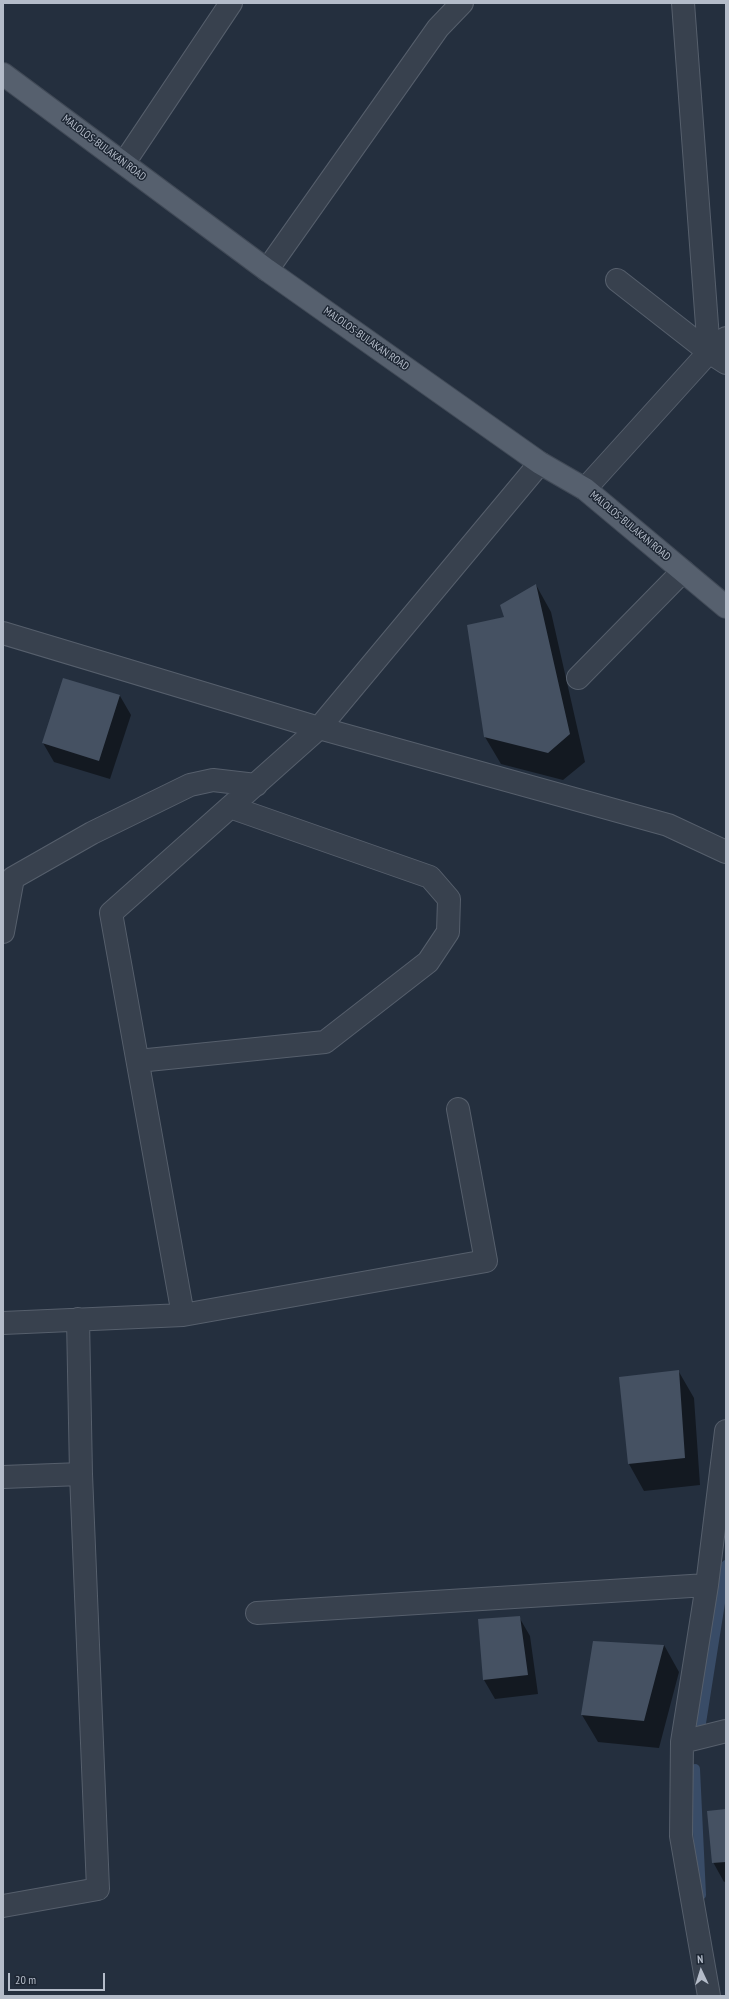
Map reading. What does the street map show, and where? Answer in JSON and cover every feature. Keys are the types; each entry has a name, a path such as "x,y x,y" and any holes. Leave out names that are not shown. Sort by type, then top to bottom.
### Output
{"main road":[{"name":"MALOLOS-BULAKAN ROAD","path":"3,74 267,270 540,463 586,489 726,607"}],"street":[{"path":"124,163 231,3"},
{"path":"267,270 438,28 462,3"},
{"path":"683,3 717,358"},
{"path":"617,280 717,358"},
{"path":"586,489 717,358 726,338"},
{"path":"183,1315 111,913 319,728 540,463"},
{"path":"578,678 683,571"},
{"path":"3,633 319,728 668,825 726,852"},
{"path":"3,932 8,877 92,833 190,785 213,780 256,784"},
{"path":"138,1062 325,1042 428,962 448,932 449,900 430,877 230,807"},
{"path":"3,1323 183,1315 486,1261 458,1109"},
{"path":"3,1906 98,1889 81,1474 78,1319"},
{"path":"709,1996 681,1836 682,1742 707,1585 726,1432"},
{"path":"3,1477 81,1474"},
{"path":"257,1613 707,1585"},
{"path":"682,1742 726,1731"}],"building":[{"path":"536,584 570,734 548,753 484,737 467,625 504,617 500,605"},
{"path":"63,678 120,695 99,761 42,743"},
{"path":"679,1370 685,1458 628,1464 619,1377"},
{"path":"520,1616 528,1675 483,1680 478,1619"},
{"path":"593,1641 664,1645 644,1721 581,1715"},
{"path":"726,1809 726,1862 712,1863 707,1811"}],"waterway":[{"path":"701,1723 726,1565"},
{"path":"695,1769 701,1895"}]}
